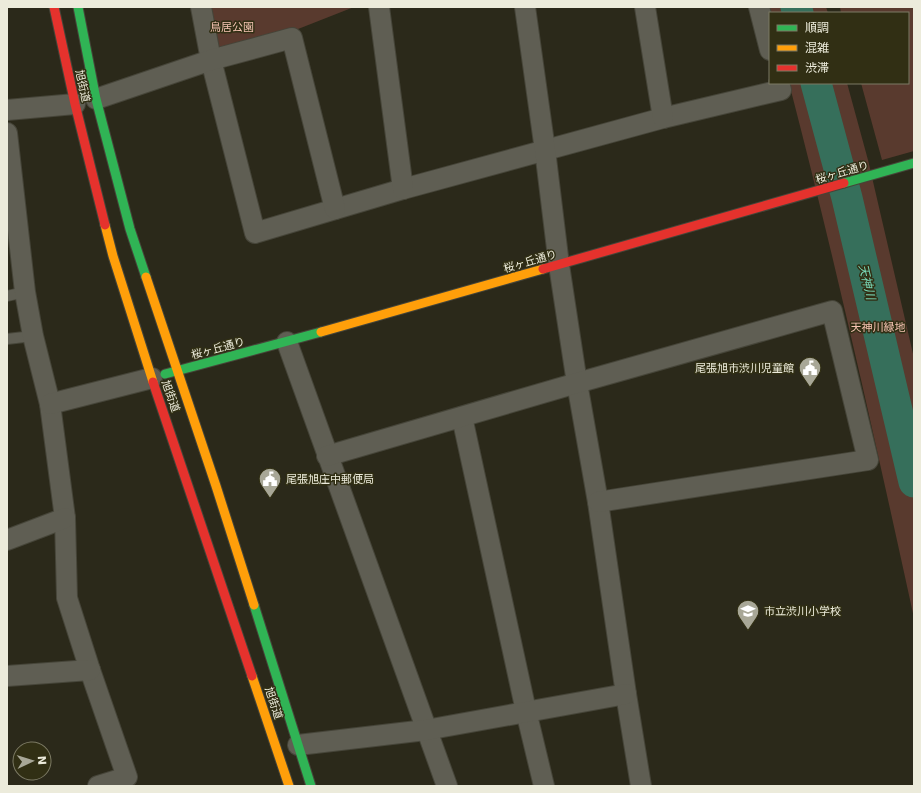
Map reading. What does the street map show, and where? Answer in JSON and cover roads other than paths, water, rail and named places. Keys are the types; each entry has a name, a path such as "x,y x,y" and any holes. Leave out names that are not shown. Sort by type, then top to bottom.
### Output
{"street":[{"name":"旭街道","path":"54,7 75,104 111,248 152,378 289,786"},
{"name":"旭街道","path":"78,7 96,99 130,229 178,371 311,786"},
{"path":"201,7 211,60 255,233 403,188 663,118 781,90 779,84"},
{"path":"379,7 403,188"},
{"path":"525,7 559,265 577,383 598,502 641,786"},
{"path":"645,7 663,118"},
{"path":"759,7 769,46"},
{"path":"96,99 211,60 292,38 335,209"},
{"path":"7,110 75,104"},
{"path":"7,133 16,294 33,336 50,404 65,518 67,598 127,777 98,786"},
{"name":"桜ヶ丘通り","path":"152,378 287,342 914,163"},
{"path":"327,456 832,311 868,460 598,502"},
{"path":"287,342 447,786"},
{"path":"50,404 152,378"},
{"path":"462,416 526,711 544,786"},
{"path":"7,540 65,518"},
{"path":"7,676 90,670"},
{"path":"298,745 426,730 626,694"}],"lane":[{"path":"7,339 33,336"}],"waterway":[{"name":"天神川","path":"796,7 798,12"},
{"name":"天神川","path":"816,84 847,198 914,482"}],"place":[{"name":"尾張旭市渋川児童館","path":"810,388"},
{"name":"尾張旭庄中郵便局","path":"270,498"},
{"name":"市立渋川小学校","path":"748,630"}],"park label":[{"name":"鳥居公園","path":"232,27"},
{"name":"天神川緑地","path":"878,327"}]}
